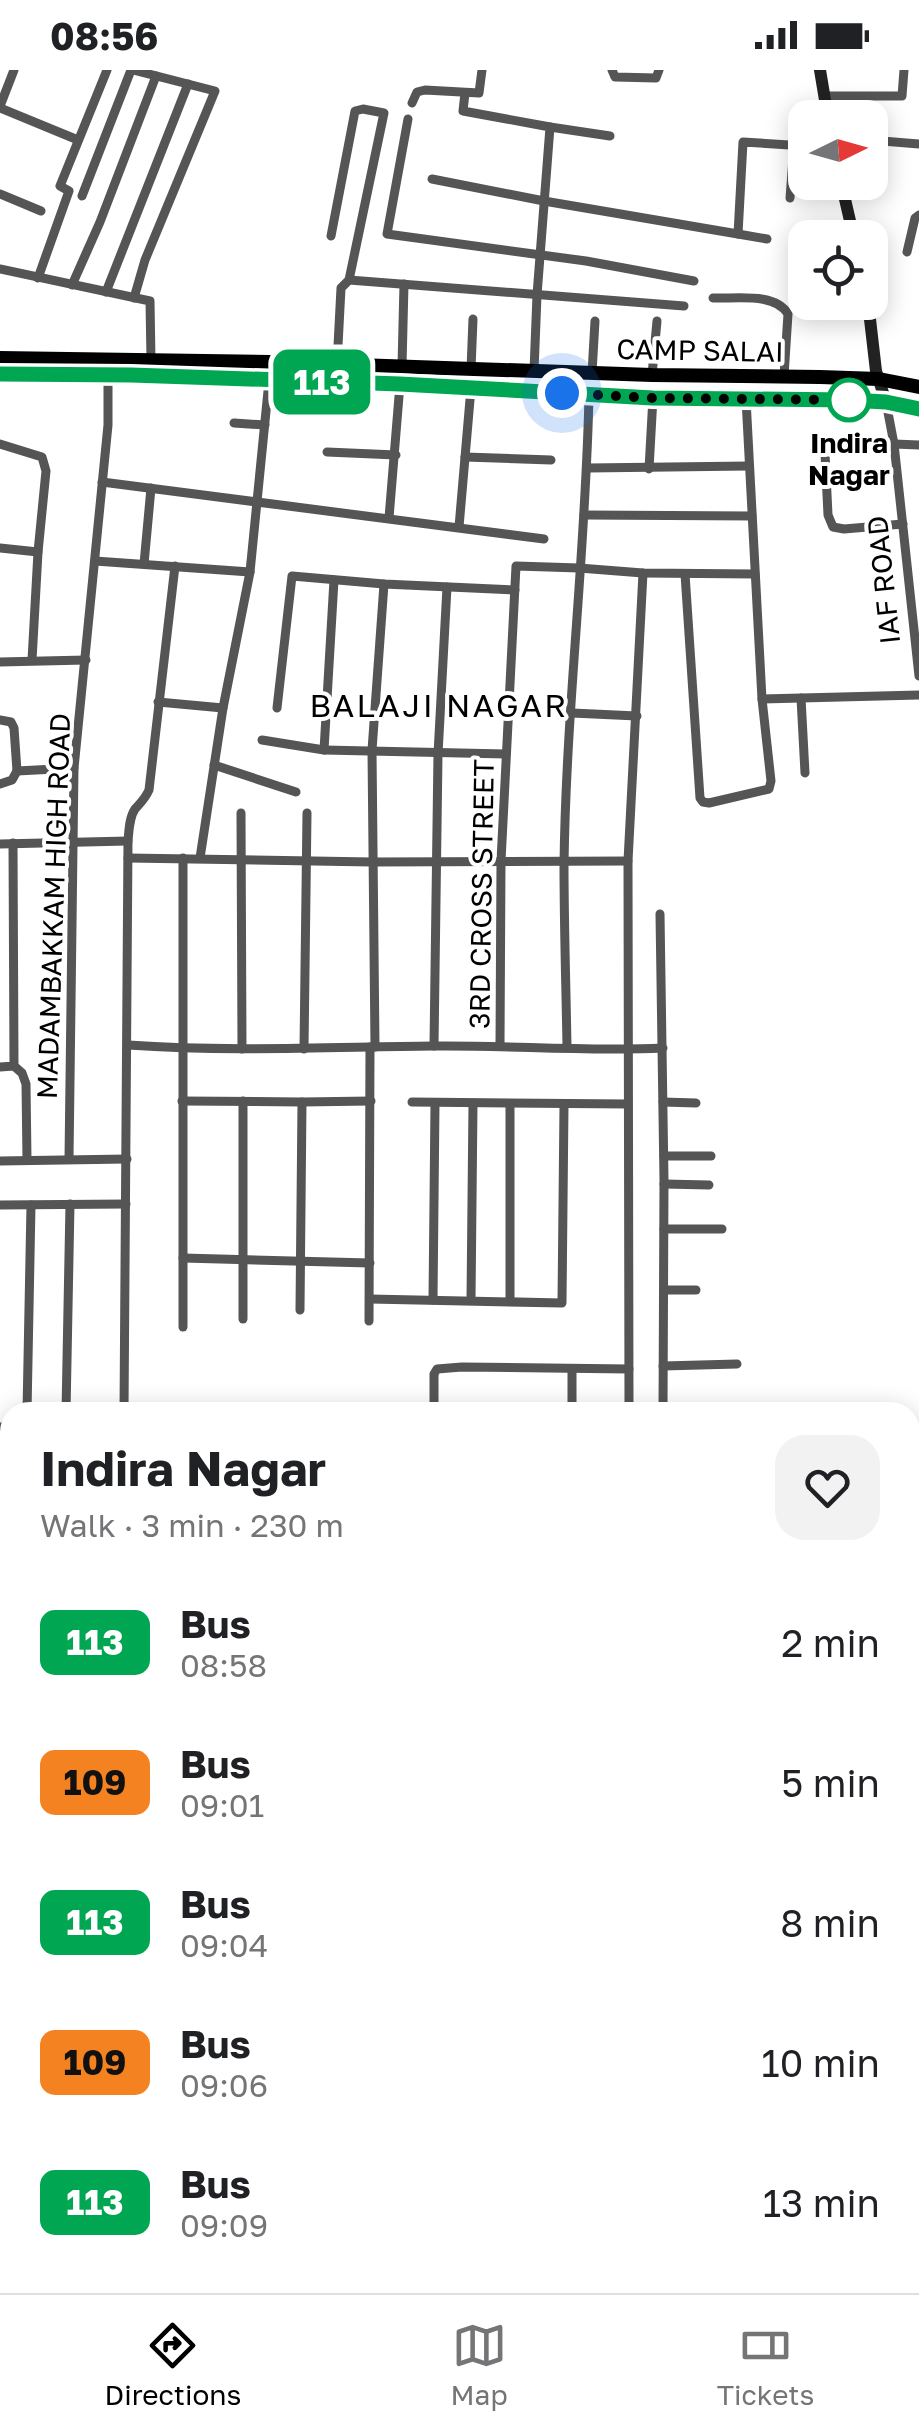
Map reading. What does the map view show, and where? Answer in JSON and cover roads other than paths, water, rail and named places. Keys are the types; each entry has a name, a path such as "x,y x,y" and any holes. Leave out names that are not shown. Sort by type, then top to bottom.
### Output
{"main road":[{"name":"CAMP SALAI","path":"0,358 269,381 653,398 886,402 919,409"},
{"name":"CAMP SALAI","path":"0,374 151,360 879,379 919,386"}],"street":[{"path":"14,70 0,107 78,140"},
{"path":"106,70 60,186 106,207"},
{"path":"82,196 132,70 215,91 145,260 134,298"},
{"path":"412,103 417,92 424,90 480,93 482,70"},
{"path":"612,70 616,77 656,78 658,70"},
{"path":"820,70 825,100"},
{"path":"824,96 902,96 904,70"},
{"path":"72,285 156,76"},
{"path":"106,292 188,84"},
{"path":"465,93 463,111 610,136"},
{"path":"332,236 355,111 363,108 384,113 349,280 341,288 337,365"},
{"path":"408,118 387,234 540,254 694,282"},
{"path":"534,371 550,128"},
{"path":"888,141 919,144"},
{"path":"738,234 743,142 788,145"},
{"path":"432,179 767,239"},
{"path":"38,278 69,190"},
{"path":"0,194 41,211"},
{"path":"907,252 919,215"},
{"path":"0,269 150,301 151,360"},
{"path":"349,280 684,306"},
{"path":"402,366 404,284"},
{"path":"713,298 770,300 785,308 788,314 784,376"},
{"path":"471,369 473,319"},
{"path":"592,373 595,320"},
{"name":"IAF ROAD","path":"871,320 894,444 919,676"},
{"path":"652,375 657,322"},
{"name":"MADAMBAKKAM HIGH ROAD","path":"69,1159 74,768 108,425 109,366"},
{"path":"200,858 223,708 250,572 269,381"},
{"path":"389,518 400,384"},
{"path":"459,527 471,388"},
{"path":"566,1047 564,863 589,394"},
{"path":"649,469 653,398"},
{"path":"686,574 699,792 703,802 709,803 770,786 746,399"},
{"path":"234,422 265,425"},
{"path":"0,444 42,456 46,471 32,660"},
{"path":"894,444 919,445"},
{"path":"326,452 396,455"},
{"path":"825,453 828,516 833,526 844,529 902,524"},
{"path":"465,457 551,460"},
{"path":"588,468 749,466"},
{"path":"102,482 544,539"},
{"path":"144,564 152,488"},
{"path":"584,515 752,516"},
{"path":"0,548 38,552"},
{"path":"95,560 250,572"},
{"path":"124,1402 128,841 130,823 149,790 175,566"},
{"path":"276,708 292,576 514,590 516,566 754,574"},
{"path":"906,571 919,570"},
{"path":"629,1402 628,861 643,573"},
{"path":"324,750 334,580"},
{"path":"369,1322 372,750 384,584"},
{"path":"434,1046 435,860 446,587"},
{"name":"3RD CROSS STREET","path":"500,1046 500,861 514,590"},
{"path":"0,662 86,660"},
{"path":"762,698 919,695"},
{"path":"801,698 805,773"},
{"path":"158,702 223,708"},
{"path":"572,713 636,716"},
{"path":"0,720 11,722 14,728 17,770 12,780 0,784"},
{"path":"262,740 324,750 506,754"},
{"path":"214,765 296,792"},
{"path":"17,770 74,768"},
{"path":"241,812 242,1049"},
{"path":"304,1049 307,813"},
{"path":"0,844 128,841"},
{"path":"13,843 14,1066"},
{"path":"128,858 628,861"},
{"path":"183,1327 184,858"},
{"path":"660,914 663,1402"},
{"path":"128,1045 183,1049 663,1048"},
{"path":"0,1067 14,1066 26,1084 27,1160"},
{"path":"182,1101 371,1100"},
{"path":"243,1102 243,1319"},
{"path":"300,1310 302,1102"},
{"path":"412,1102 628,1104"},
{"path":"663,1102 696,1103"},
{"path":"433,1300 435,1103"},
{"path":"471,1300 473,1104"},
{"path":"510,1104 510,1300"},
{"path":"370,1299 562,1303 564,1105"},
{"path":"664,1156 711,1156"},
{"path":"0,1162 126,1159"},
{"path":"664,1184 709,1185"},
{"path":"66,1402 70,1204"},
{"path":"0,1205 126,1204"},
{"path":"28,1402 30,1205"},
{"path":"664,1229 722,1229"},
{"path":"184,1258 370,1264"},
{"path":"664,1290 696,1290"},
{"path":"664,1366 737,1364"},
{"path":"572,1368 572,1402"},
{"path":"434,1402 437,1369 629,1369"}],"place":[{"name":"Indira Nagar","path":"849,400"}],"district":[{"name":"BALAJI NAGAR","path":"439,705"}]}
